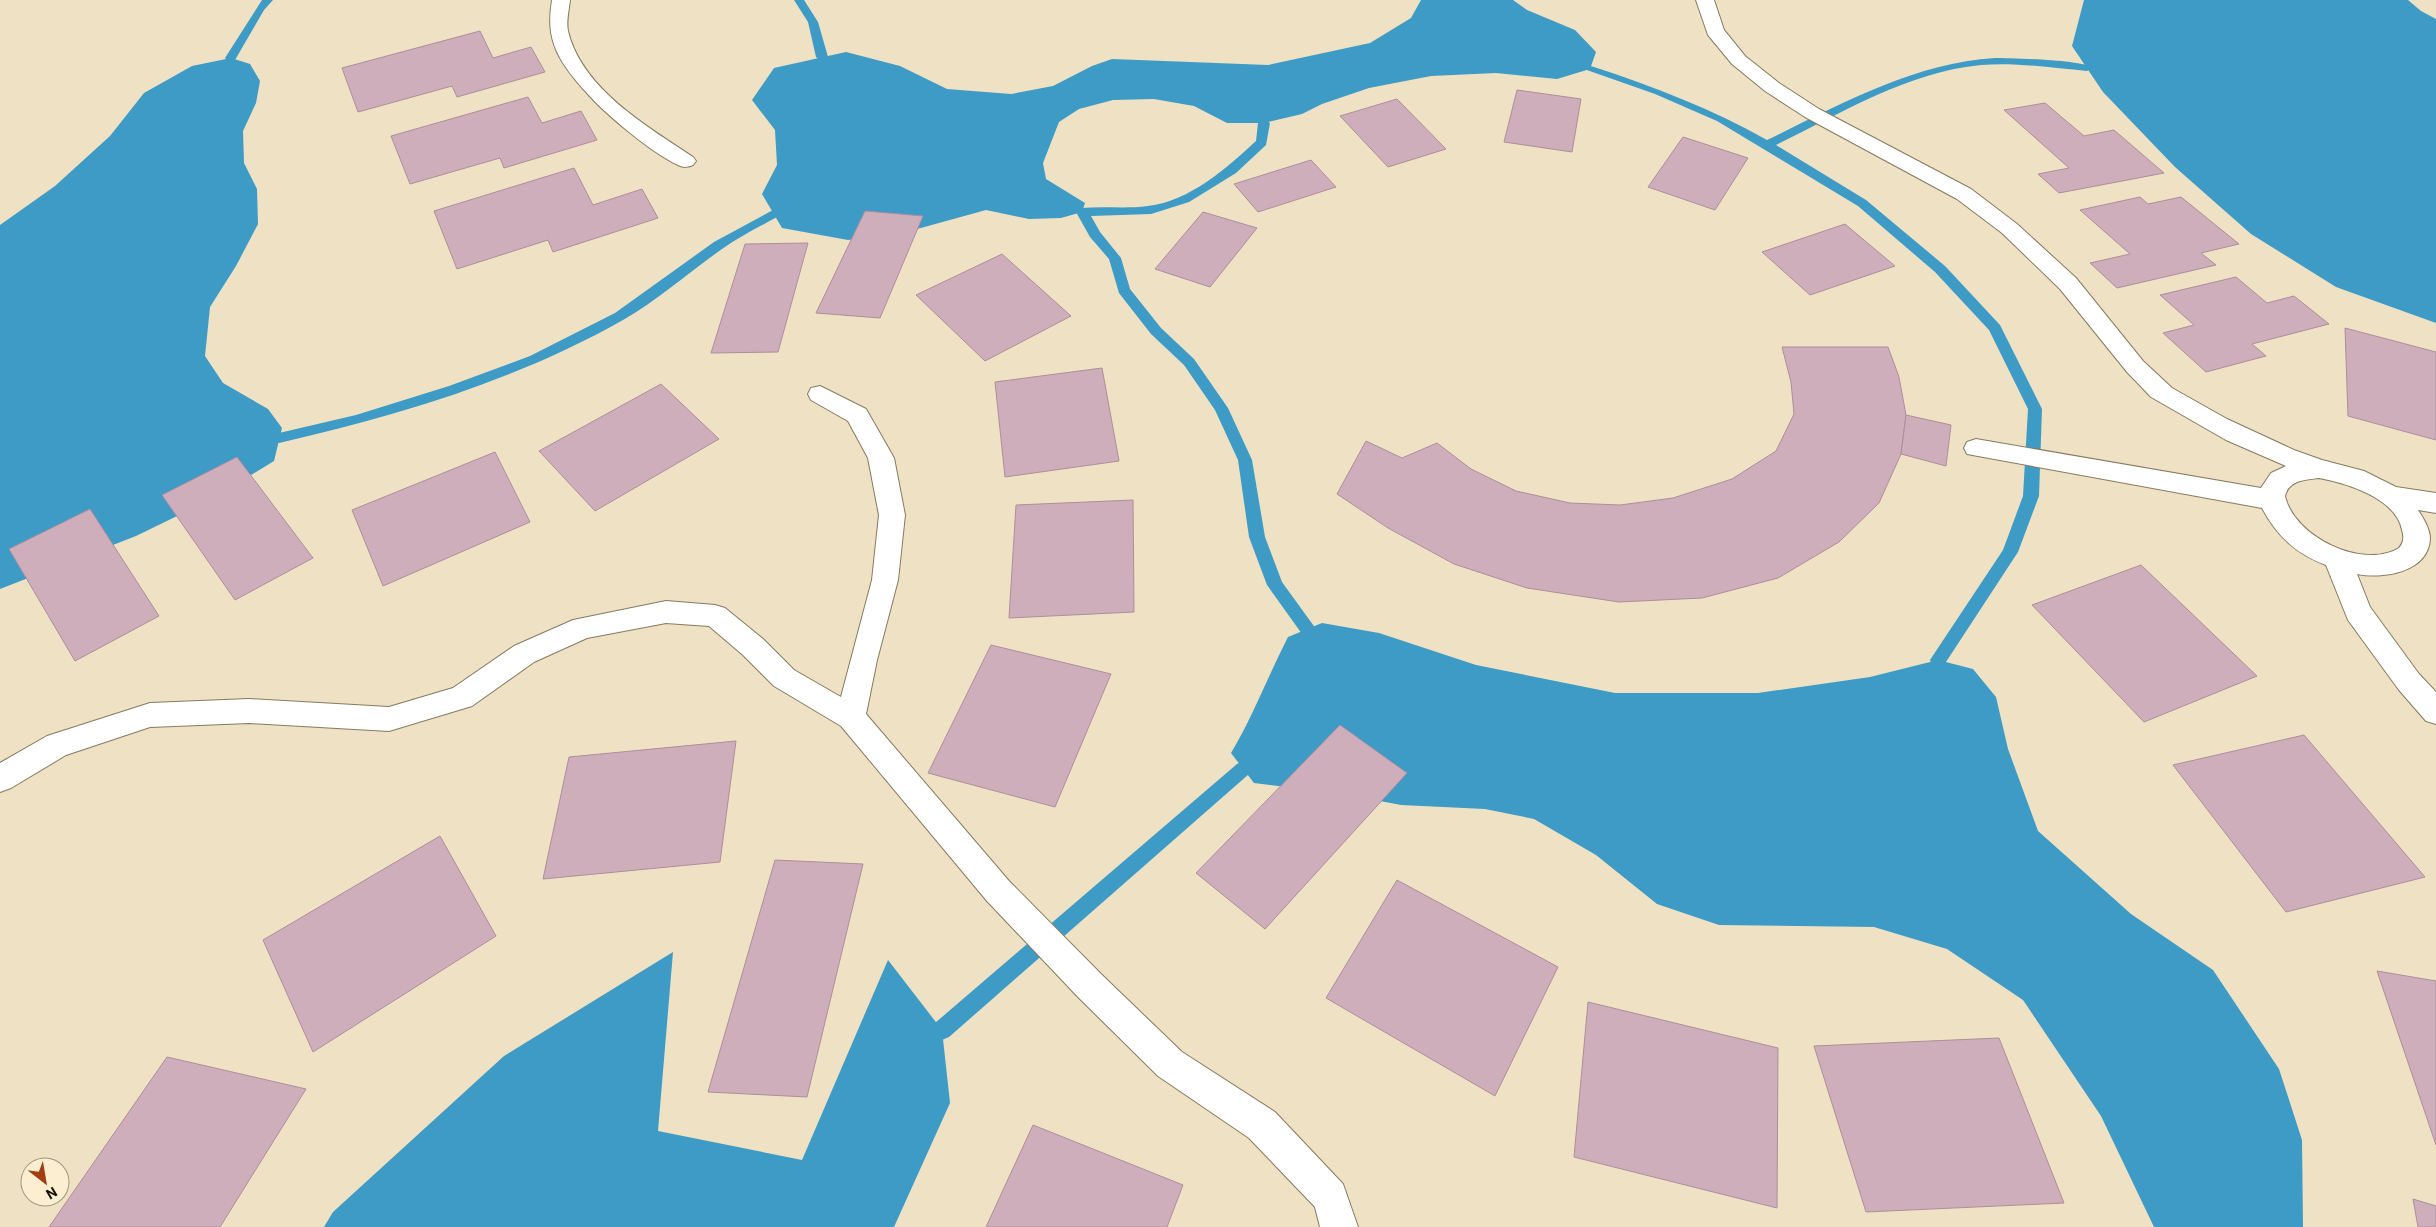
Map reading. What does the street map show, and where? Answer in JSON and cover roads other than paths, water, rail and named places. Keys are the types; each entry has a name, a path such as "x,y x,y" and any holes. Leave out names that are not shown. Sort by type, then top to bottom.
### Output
{"lane":[{"path":"561,0 558,29 573,66 609,103 645,134 686,161"},
{"path":"1705,0 1706,15 1723,43 1751,71 1800,106 1964,194 2010,231 2080,297 2131,363 2157,389 2224,429 2281,456 2367,482 2389,495 2406,511 2416,527 2418,542 2413,554 2400,562 2383,566 2361,564 2337,558 2314,547 2293,533 2280,516 2272,500 2274,486 2283,475 2299,470 2319,468"},
{"path":"820,394 857,416 881,458 892,516 885,580 863,660 851,717"},
{"path":"1986,450 2272,500"},
{"path":"2389,495 2436,503"},
{"path":"2337,558 2358,612 2409,682 2436,712"},
{"path":"0,779 57,746 150,716 249,711 389,719 462,697 524,654 583,628 666,612 715,616 754,647 784,678 851,717 1018,911 1075,970 1170,1064 1262,1125 1330,1198 1339,1227"}],"water":[{"path":"1421,0 1513,0 1527,10 1575,30 1596,52 1590,69 1557,79 1496,73 1431,76 1369,88 1322,104 1302,114 1264,123 1227,123 1194,106 1154,99 1113,100 1079,109 1059,122 1043,163 1046,179 1085,203 1082,212 1061,218 1029,219 986,210 910,231 848,240 782,228 762,194 777,165 775,130 752,100 774,68 846,52 900,66 947,89 1011,94 1053,86 1092,66 1112,59 1268,65 1370,43 1411,18"},
{"path":"2084,0 2408,0 2421,11 2436,19 2436,323 2336,287 2251,234 2175,167 2103,92 2072,46"},
{"path":"231,58 250,64 260,81 256,103 243,131 244,163 257,189 258,224 236,266 210,307 205,356 223,383 268,409 282,428 274,461 210,500 136,536 0,589 0,225 55,186 110,136 144,93 192,66"},
{"path":"1322,623 1379,633 1476,665 1615,693 1758,693 1870,677 1938,660 1973,669 1996,697 2008,749 2038,831 2131,914 2213,970 2279,1069 2302,1140 2303,1227 2154,1227 2101,1116 2023,1000 1947,949 1874,927 1719,925 1657,904 1596,855 1534,819 1485,809 1401,805 1343,794 1254,783 1231,753 1288,637"},
{"path":"673,952 658,1131 802,1160 888,960 942,1030 950,1103 894,1227 324,1227 333,1212 504,1056"}],"waterway":[{"path":"231,58 260,9 268,0"},
{"path":"799,0 813,22 822,57"},
{"path":"1767,145 1889,86 1940,69 1995,61 2087,68"},
{"path":"1590,69 1659,92 1721,119 1767,145"},
{"path":"1264,123 1262,142 1232,170 1185,199 1151,210 1113,213 1082,212 1095,234 1115,258 1124,290 1156,331 1189,362 1221,408 1245,460 1257,537 1275,585 1308,629"},
{"path":"1767,145 1862,203 1940,269 1995,328 2035,409 2031,496 2010,552 1938,660"},
{"path":"279,438 357,420 454,389 535,359 620,316 719,245 773,214"},
{"path":"942,1030 1243,769"}]}
